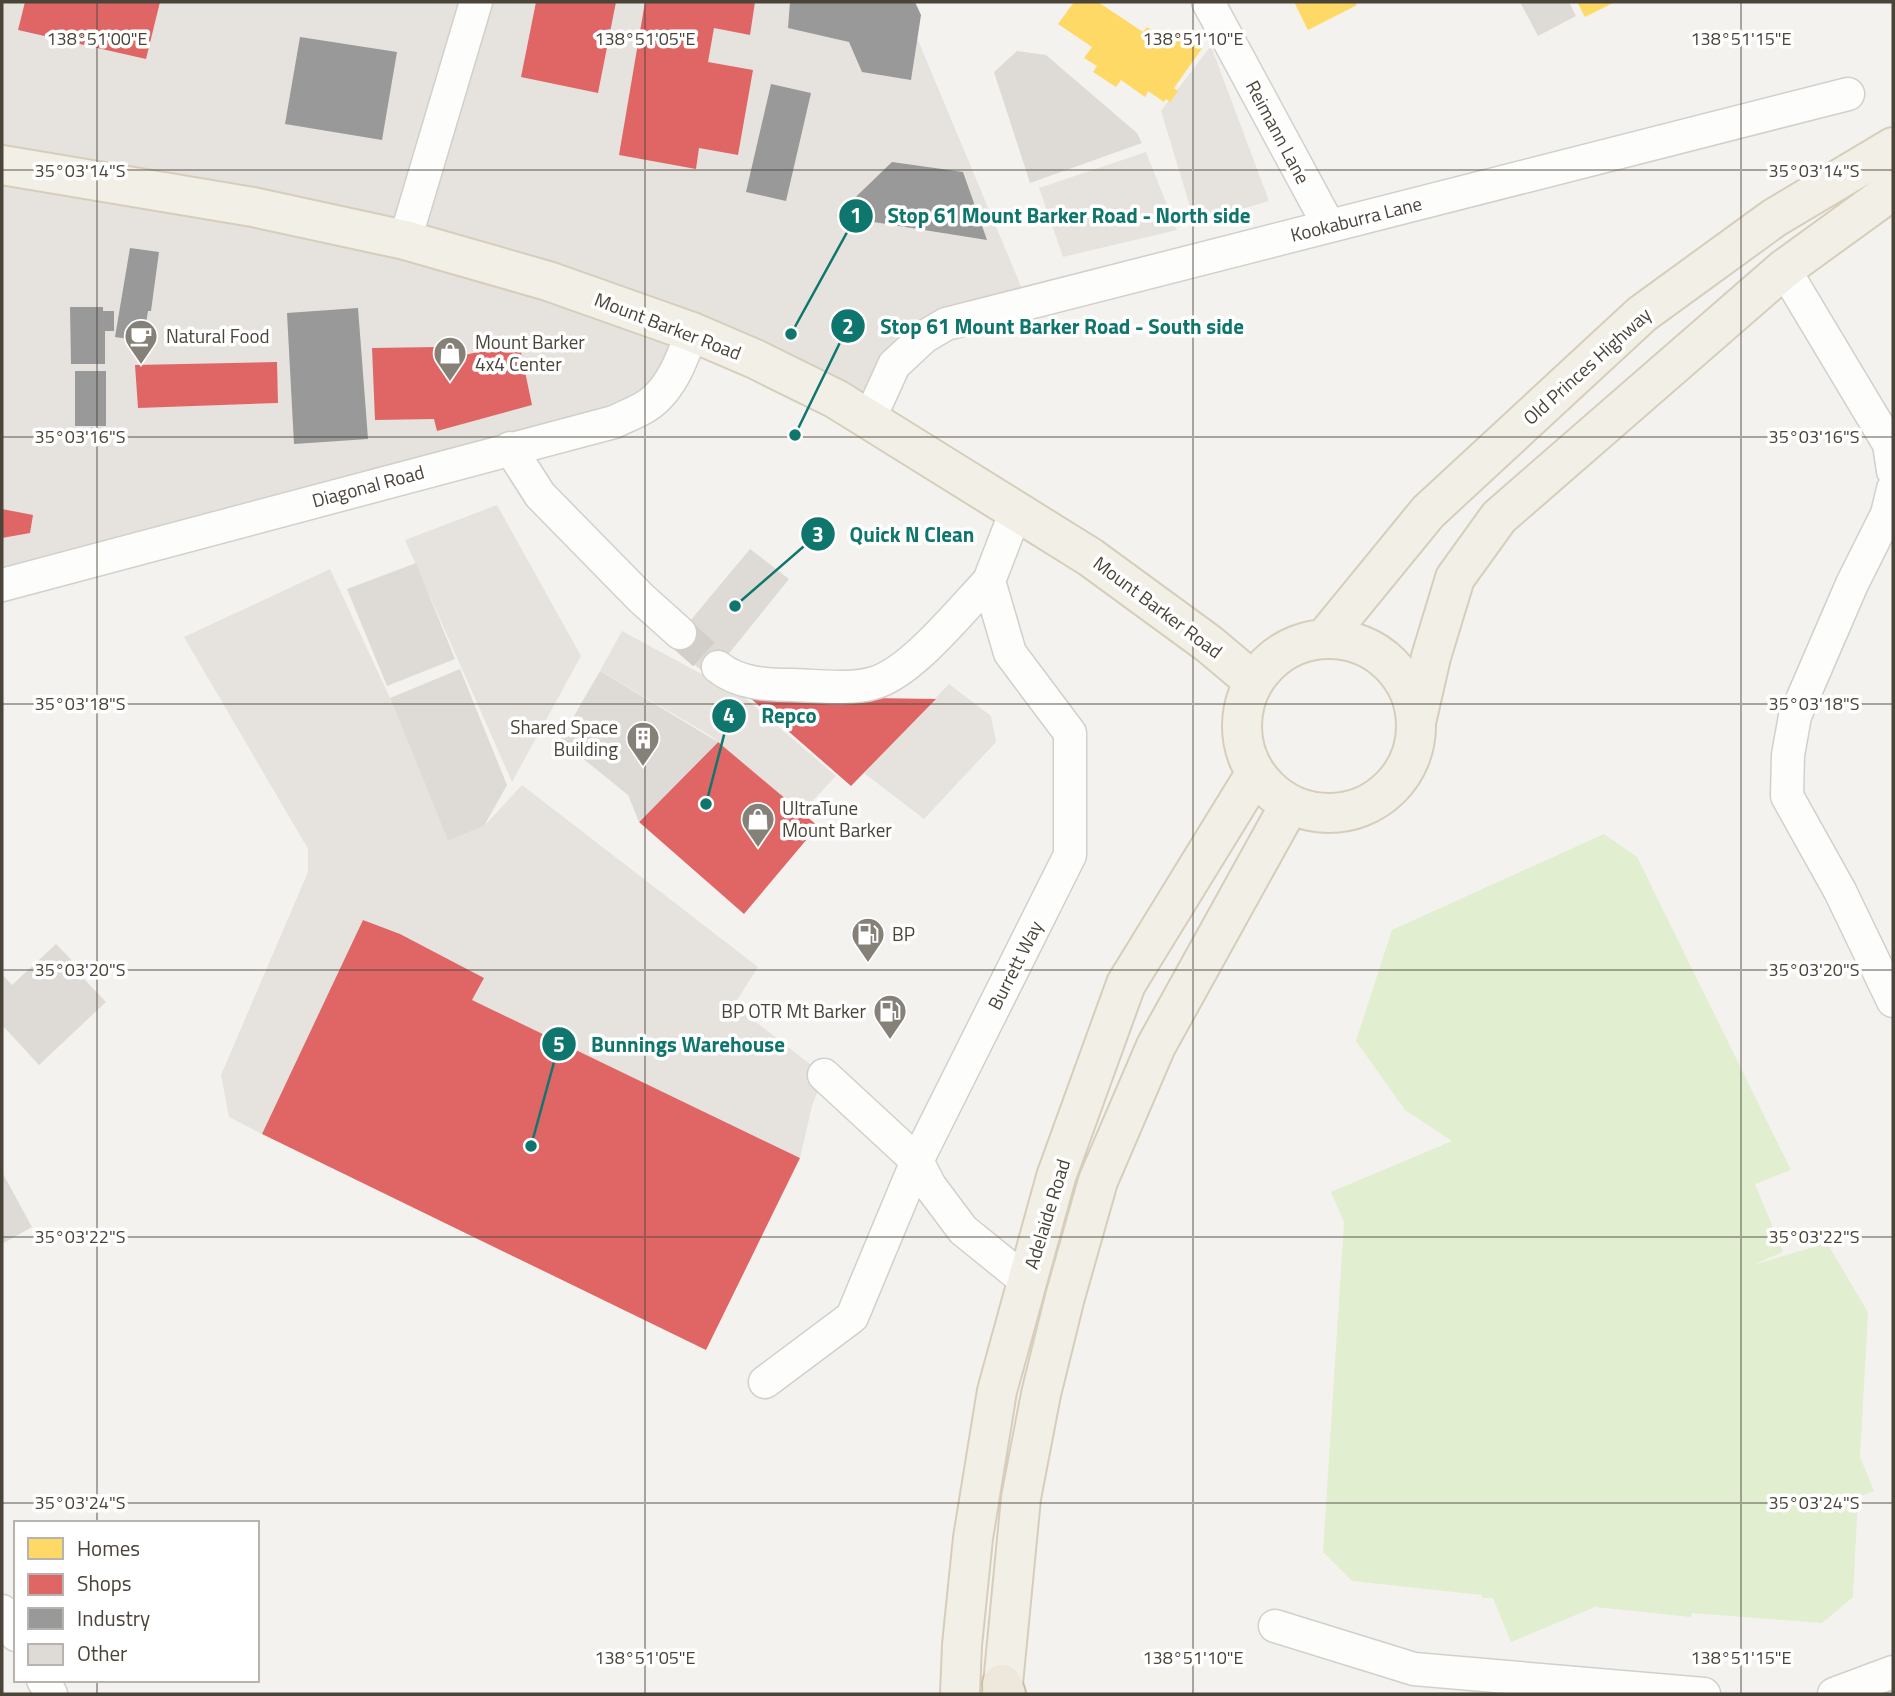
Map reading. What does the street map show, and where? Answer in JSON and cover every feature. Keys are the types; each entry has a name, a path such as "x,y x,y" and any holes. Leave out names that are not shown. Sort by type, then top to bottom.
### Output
{"main road":[{"name":"Old Princes Highway","path":"1325,638 1428,512 1642,314 1774,218 1893,147"},
{"name":"Mount Barker Road","path":"2,165 253,207 405,240 548,281 692,332 836,399 1090,557 1209,644 1253,681"},
{"path":"1417,718 1410,692 1396,669 1376,651 1352,641 1325,638 1296,644 1272,659 1253,681 1244,704 1241,728 1245,752 1255,774 1271,791 1290,804 1316,813 1342,813 1368,804 1390,789 1406,769 1415,744 1417,718 1431,657 1455,578 1499,517 1784,269 1893,190"},
{"name":"Adelaide Road","path":"960,1694 973,1538 987,1444 1005,1357 1056,1177 1126,984 1255,774"},
{"name":"Adelaide Road","path":"1003,1691 1023,1485 1041,1394 1097,1181 1156,1046 1290,804"}],"street":[{"path":"405,240 476,2"},
{"name":"Reimann Lane","path":"1208,2 1329,226"},
{"name":"Kookaburra Lane","path":"869,420 894,365 924,337 946,324 1847,94"},
{"path":"1784,269 1889,444 1893,471"},
{"name":"Diagonal Road","path":"2,585 614,422 647,406 668,386 682,361 692,332"},
{"path":"510,448 540,495 641,598 680,633"},
{"path":"1893,489 1887,514 1852,584 1796,716 1788,755 1787,796 1840,891 1893,1001"},
{"path":"718,667 729,676 760,684 873,683 897,672 989,581 1016,511"},
{"name":"Burrett Way","path":"765,1382 852,1317 917,1161 1070,855 1070,733 1010,653 989,581"},
{"path":"824,1074 917,1161 930,1186 963,1230 1027,1281"},
{"path":"2,1611 14,1632"},
{"path":"1275,1626 1413,1670 1704,1694"},
{"path":"1834,1694 1893,1672"}],"shaded area":[{"path":"2,2 902,2 1028,303 946,324 869,420 692,332 647,406 2,585"},
{"path":"18,30 152,61 134,131 2,108"},
{"path":"243,32 295,40 280,146 227,137"},
{"path":"1211,46 1269,201 1195,223 1161,111"},
{"path":"500,81 609,103 597,179 734,199 722,251 497,200 483,156"},
{"path":"1146,152 1177,230 1063,257 1039,188"},
{"path":"2,208 89,222 67,299 66,331 2,329"},
{"path":"830,227 989,254 985,299 917,313 880,307 875,327 777,305 785,271"},
{"path":"278,242 365,269 367,313 358,314 357,308 287,313"},
{"path":"497,505 581,656 512,782 405,540"},
{"path":"330,569 390,698 448,841 484,826 522,785 758,967 734,1005 824,1075 812,1106 800,1158 472,1000 483,978 364,920 262,1134 229,1117 221,1075 308,872 308,849 184,637"},
{"path":"622,631 744,697 836,776 801,813 711,736 600,671"},
{"path":"949,684 991,716 996,742 924,819 864,773"}],"green space":[{"path":"1604,834 1637,857 1791,1170 1755,1184 1783,1252 1753,1265 1827,1243 1868,1312 1860,1457 1874,1491 1858,1497 1853,1597 1822,1623 1692,1613 1691,1617 1595,1607 1511,1642 1493,1598 1352,1581 1323,1552 1344,1222 1331,1192 1452,1141 1405,1110 1356,1041 1392,930"}],"building: Homes":[{"path":"1074,2 1098,2 1143,32 1147,27 1169,45 1179,31 1203,47 1174,88 1178,91 1170,102 1166,99 1164,102 1148,91 1145,97 1121,80 1116,87 1093,72 1097,66 1084,58 1092,47 1058,24"},
{"path":"1294,2 1355,2 1357,5 1308,30"},
{"path":"1577,2 1615,2 1585,17"}],"building: Shops":[{"path":"25,2 160,2 146,59 18,30"},
{"path":"536,2 616,2 598,93 521,77"},
{"path":"645,2 755,2 750,35 714,28 708,62 753,70 738,155 699,148 696,169 619,155"},
{"name":"Mount Barker 4x4 Center","path":"519,343 532,405 437,431 434,419 375,420 372,348 436,347 437,361"},
{"path":"277,362 278,403 138,408 135,365"},
{"path":"2,509 33,515 30,533 2,538"},
{"path":"748,696 936,699 851,786"},
{"path":"718,742 818,826 744,914 639,822"},
{"path":"363,920 400,934 484,978 472,1000 800,1158 706,1350 262,1134"}],"building: Industry":[{"path":"790,2 915,2 921,15 911,80 862,72 849,42 788,28"},
{"path":"300,37 397,52 382,140 285,124"},
{"path":"771,84 811,93 786,201 746,192"},
{"path":"892,162 963,172 987,240 836,216"},
{"path":"130,248 159,252 151,311 148,311 143,341 115,337"},
{"path":"70,307 103,307 103,311 114,311 114,331 105,331 105,364 71,364"},
{"path":"358,308 368,439 294,444 287,313"},
{"path":"75,371 106,371 106,426 75,426"}],"building: Other":[{"path":"1520,2 1569,2 1576,16 1538,36"},
{"path":"1017,51 1046,55 1137,133 1142,143 1030,183 994,72"},
{"path":"750,549 789,579 710,677 670,645"},
{"path":"416,563 455,659 387,686 347,589"},
{"path":"460,669 507,785 484,826 448,841 390,698"},
{"name":"Shared Space Building","path":"600,671 718,742 639,822 628,795 560,740"},
{"path":"56,944 87,976 84,979 106,1002 39,1065 2,1025 2,974 12,985"},
{"path":"2,1172 32,1227 2,1244"}],"tunnel":[{"path":"680,633 718,667"}],"place":[{"name":"Stop 61 Mount Barker Road - North side","path":"791,334"},
{"name":"Natural Food","path":"141,366"},
{"name":"Mount Barker 4x4 Center","path":"450,383"},
{"name":"Stop 61 Mount Barker Road - South side","path":"795,435"},
{"name":"Quick N Clean","path":"735,606"},
{"name":"Shared Space Building","path":"643,768"},
{"name":"Repco","path":"706,804"},
{"name":"UltraTune Mount Barker","path":"758,849"},
{"name":"BP","path":"868,964"},
{"name":"BP OTR Mt Barker","path":"890,1041"},
{"name":"Bunnings Warehouse","path":"531,1146"}]}
